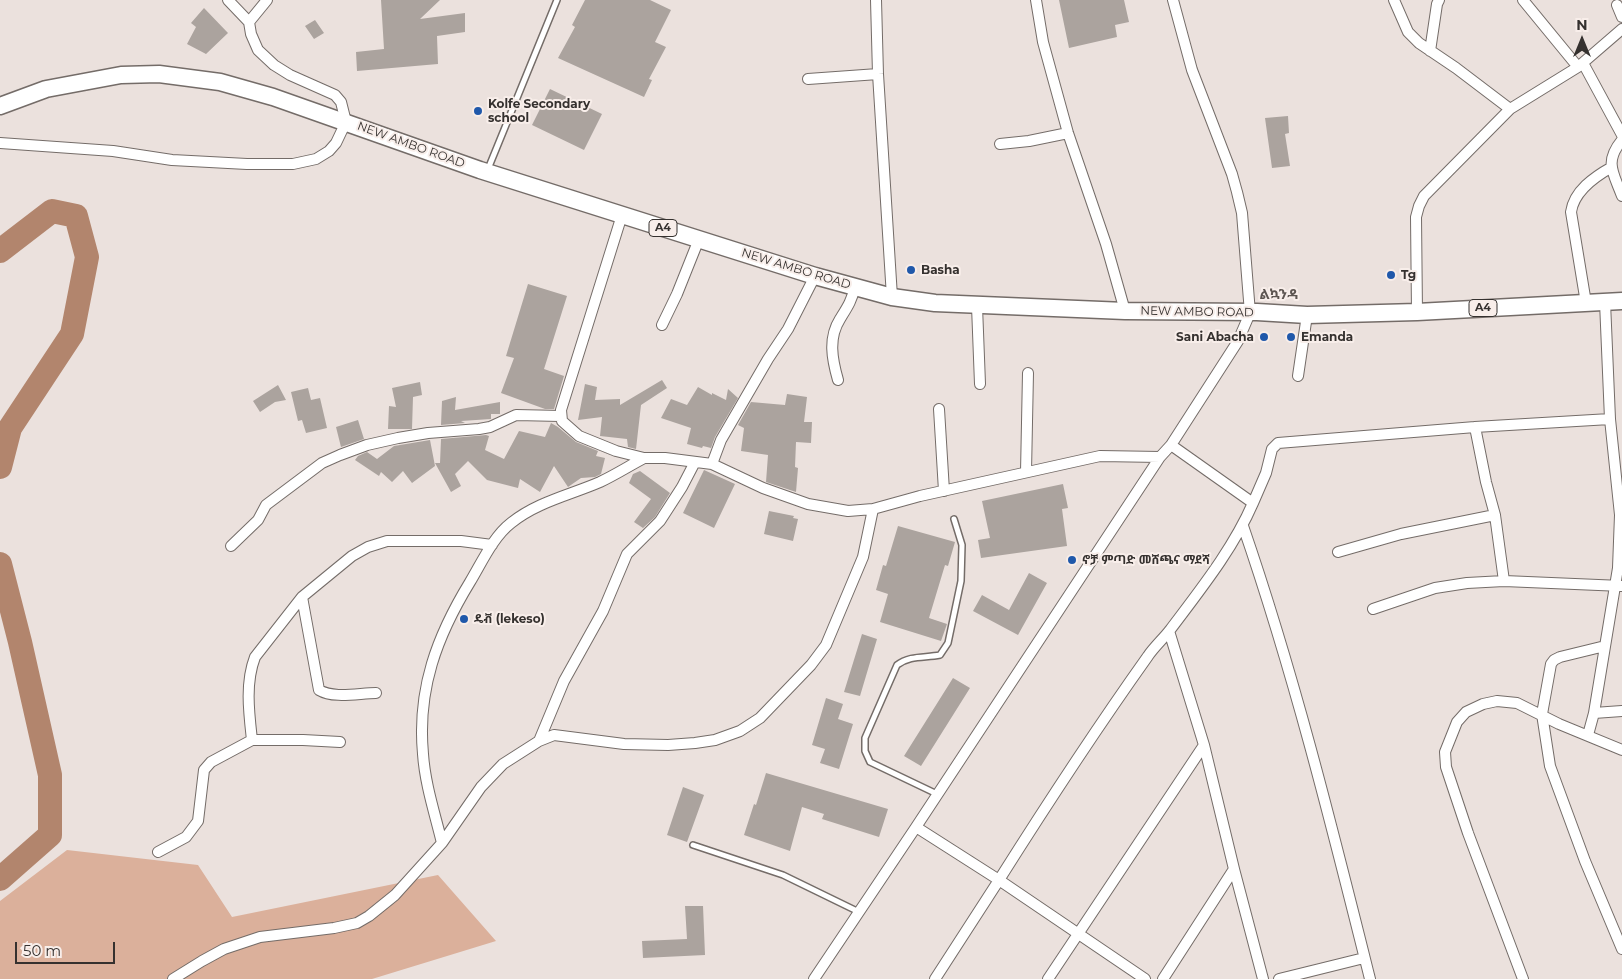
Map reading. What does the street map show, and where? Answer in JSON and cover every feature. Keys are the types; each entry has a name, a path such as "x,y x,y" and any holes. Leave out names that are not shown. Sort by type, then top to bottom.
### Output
{"main road":[{"name":"NEW AMBO ROAD","path":"0,106 46,89 80,81 121,75 158,74 220,82 273,97 486,172 815,276 892,296 935,303 1125,311 1307,315 1418,312 1622,301"}],"street":[{"path":"0,143 113,151 172,160 247,164 293,164 316,159 329,151 336,143 346,122 341,102 335,95 274,65 258,50 251,34 249,22 228,0"},
{"path":"249,22 268,0"},
{"path":"876,0 878,74 892,296"},
{"path":"1036,0 1043,42 1068,133 1106,244 1125,311"},
{"path":"814,979 1160,457 1171,445 1238,341 1250,313 1242,213 1237,192 1232,174 1192,70 1173,0"},
{"path":"1394,0 1408,32 1419,43 1510,109"},
{"path":"1430,51 1439,0"},
{"path":"1523,0 1580,65 1622,135"},
{"path":"1618,3 1622,17"},
{"path":"1418,312 1416,217 1424,196 1510,109 1580,65 1622,29"},
{"path":"808,79 878,74"},
{"path":"1000,144 1029,141 1068,133"},
{"path":"1622,140 1612,154 1612,167 1622,196"},
{"path":"1586,303 1571,212 1572,204 1576,197 1597,175 1612,167"},
{"path":"622,215 560,416 562,421 579,436 616,451 644,458 665,458 712,464 763,488 808,504 848,511 873,508 1100,456 1160,457"},
{"path":"662,325 677,294 699,239"},
{"path":"712,464 721,440 788,328 815,276"},
{"path":"838,380 832,359 832,340 839,321 851,302 855,287"},
{"path":"1588,735 1594,713 1605,646 1618,586 1621,515 1618,444 1610,419 1605,302"},
{"path":"977,306 980,384"},
{"path":"1298,376 1307,315"},
{"path":"1026,472 1028,373"},
{"path":"939,409 944,491"},
{"path":"231,546 258,520 266,505 322,463 340,455 367,445 405,436 428,432 490,427 516,415 560,416"},
{"path":"935,979 1079,755 1150,653 1169,631 1212,573 1243,526 1266,473 1272,449 1278,443 1475,427 1610,419"},
{"path":"1475,427 1495,515 1504,581"},
{"path":"1171,445 1253,503"},
{"path":"442,843 423,756 422,730 428,676 436,648 455,606 492,545 510,524 539,505 602,481 644,458"},
{"path":"539,741 564,681 603,612 628,554 643,536 660,521 682,487 695,462"},
{"path":"174,979 224,949 260,937 334,928 357,923 369,916 395,895 442,843 482,787 503,764 539,741 554,735 624,744 668,745 695,743 715,740 740,731 760,718 811,665 826,645 863,557 873,508"},
{"path":"1338,552 1401,534 1495,515"},
{"path":"1243,526 1306,730 1370,979"},
{"path":"252,740 249,679 255,657 302,597 352,556 368,547 387,541 461,542 492,545"},
{"path":"1373,609 1435,588 1467,583 1504,581 1618,586"},
{"path":"302,597 319,690 324,693 342,694 376,692"},
{"path":"1169,631 1204,745 1263,979"},
{"path":"1605,646 1554,660 1551,664 1542,714 1550,766 1584,861 1622,949"},
{"path":"1523,979 1468,833 1446,767 1445,752 1457,722 1466,712 1483,704 1497,701 1517,703 1559,724 1622,750"},
{"path":"1594,713 1622,711"},
{"path":"158,852 186,837 198,821 204,770 211,762 252,740 340,742"},
{"path":"1048,979 1204,745"},
{"path":"916,827 1078,932 1145,979"},
{"path":"1163,979 1234,869"},
{"path":"1279,979 1364,958"}],"lane":[{"path":"486,172 557,0"},
{"path":"937,794 870,762 865,751 866,738 897,665 911,657 940,655 948,643 961,572 962,544 954,519"},
{"path":"693,845 783,875 859,912"}],"shaded area":[{"path":"67,850 198,865 232,917 438,875 496,941 372,979 0,979 0,901"}],"building":[{"path":"381,0 440,0 420,19 465,13 465,32 437,36 438,64 357,71 356,52 384,49"},
{"path":"585,0 650,0 671,10 655,42 666,47 649,79 652,80 644,97 558,58 575,27 572,25"},
{"path":"1059,0 1124,0 1129,22 1115,25 1117,37 1069,48"},
{"path":"204,8 228,33 206,54 187,44 196,27 191,23"},
{"path":"315,20 324,33 314,39 305,26"},
{"path":"550,89 602,114 584,150 532,125"},
{"path":"1288,116 1289,133 1285,134 1290,166 1272,168 1265,118"},
{"path":"528,284 567,296 544,369 564,376 554,409 545,409 501,393 514,358 506,356"},
{"path":"662,380 667,388 641,405 636,449 628,447 627,439 600,436 602,417 578,420 585,384 597,387 595,400 620,399 620,405"},
{"path":"420,382 422,395 413,397 412,429 388,429 389,406 396,407 392,388"},
{"path":"278,385 286,400 275,402 260,412 253,401"},
{"path":"698,387 726,400 728,389 738,398 715,437 711,448 687,444 691,428 661,418 671,399 687,405"},
{"path":"308,388 311,400 320,398 327,428 306,433 302,420 298,421 291,392"},
{"path":"787,394 807,397 804,422 812,422 811,443 796,442 795,467 798,468 796,492 766,482 768,455 741,451 744,428 738,425 751,402 785,405"},
{"path":"456,397 455,410 500,402 500,414 491,414 491,419 461,421 465,423 441,425 442,401"},
{"path":"358,420 364,439 341,447 336,427"},
{"path":"551,423 576,442 598,451 596,456 605,458 601,474 595,477 581,478 568,487 554,466 540,492 520,479 518,488 487,480 468,461 455,474 461,486 451,492 435,463 440,463 441,439 486,435 489,436 485,450 504,459 519,431 545,437"},
{"path":"430,440 435,466 412,483 403,471 392,482 381,472 379,476 355,460 358,456 367,452 377,459 394,446"},
{"path":"704,470 735,484 714,528 683,513"},
{"path":"640,471 670,493 655,517 643,528 634,522 651,499 629,483 633,474"},
{"path":"1063,484 1068,508 1062,509 1067,546 981,558 978,540 990,538 982,501"},
{"path":"769,511 794,516 793,518 798,519 793,541 764,534"},
{"path":"898,526 955,542 948,566 945,565 929,618 947,624 941,641 880,622 888,594 876,590 883,565 886,566"},
{"path":"1029,573 1047,583 1018,635 973,611 982,595 1009,610"},
{"path":"862,634 877,639 860,696 844,692"},
{"path":"953,678 970,688 921,766 904,756"},
{"path":"826,698 843,704 838,719 853,724 839,769 820,763 825,749 812,745"},
{"path":"766,773 888,809 879,837 822,819 824,814 802,807 790,851 744,835"},
{"path":"683,787 704,795 687,842 667,835"},
{"path":"685,906 703,906 705,955 643,958 642,941 687,939"}],"waterway":[{"path":"0,251 52,211 76,216 87,257 72,334 10,428 0,467"},
{"path":"0,564 50,775 50,835 0,879"}],"place":[{"name":"Kolfe Secondary school","path":"478,111"},
{"name":"Basha","path":"911,270"},
{"name":"Tg","path":"1391,275"},
{"name":"Sani Abacha","path":"1264,337"},
{"name":"Emanda","path":"1291,337"},
{"name":"ኖቻ ምጣድ መሸጫና ማደሻ","path":"1072,560"},
{"name":"ዴቭ (lekeso)","path":"464,619"}],"district":[{"name":"ልኳንዳ","path":"1279,295"}]}
